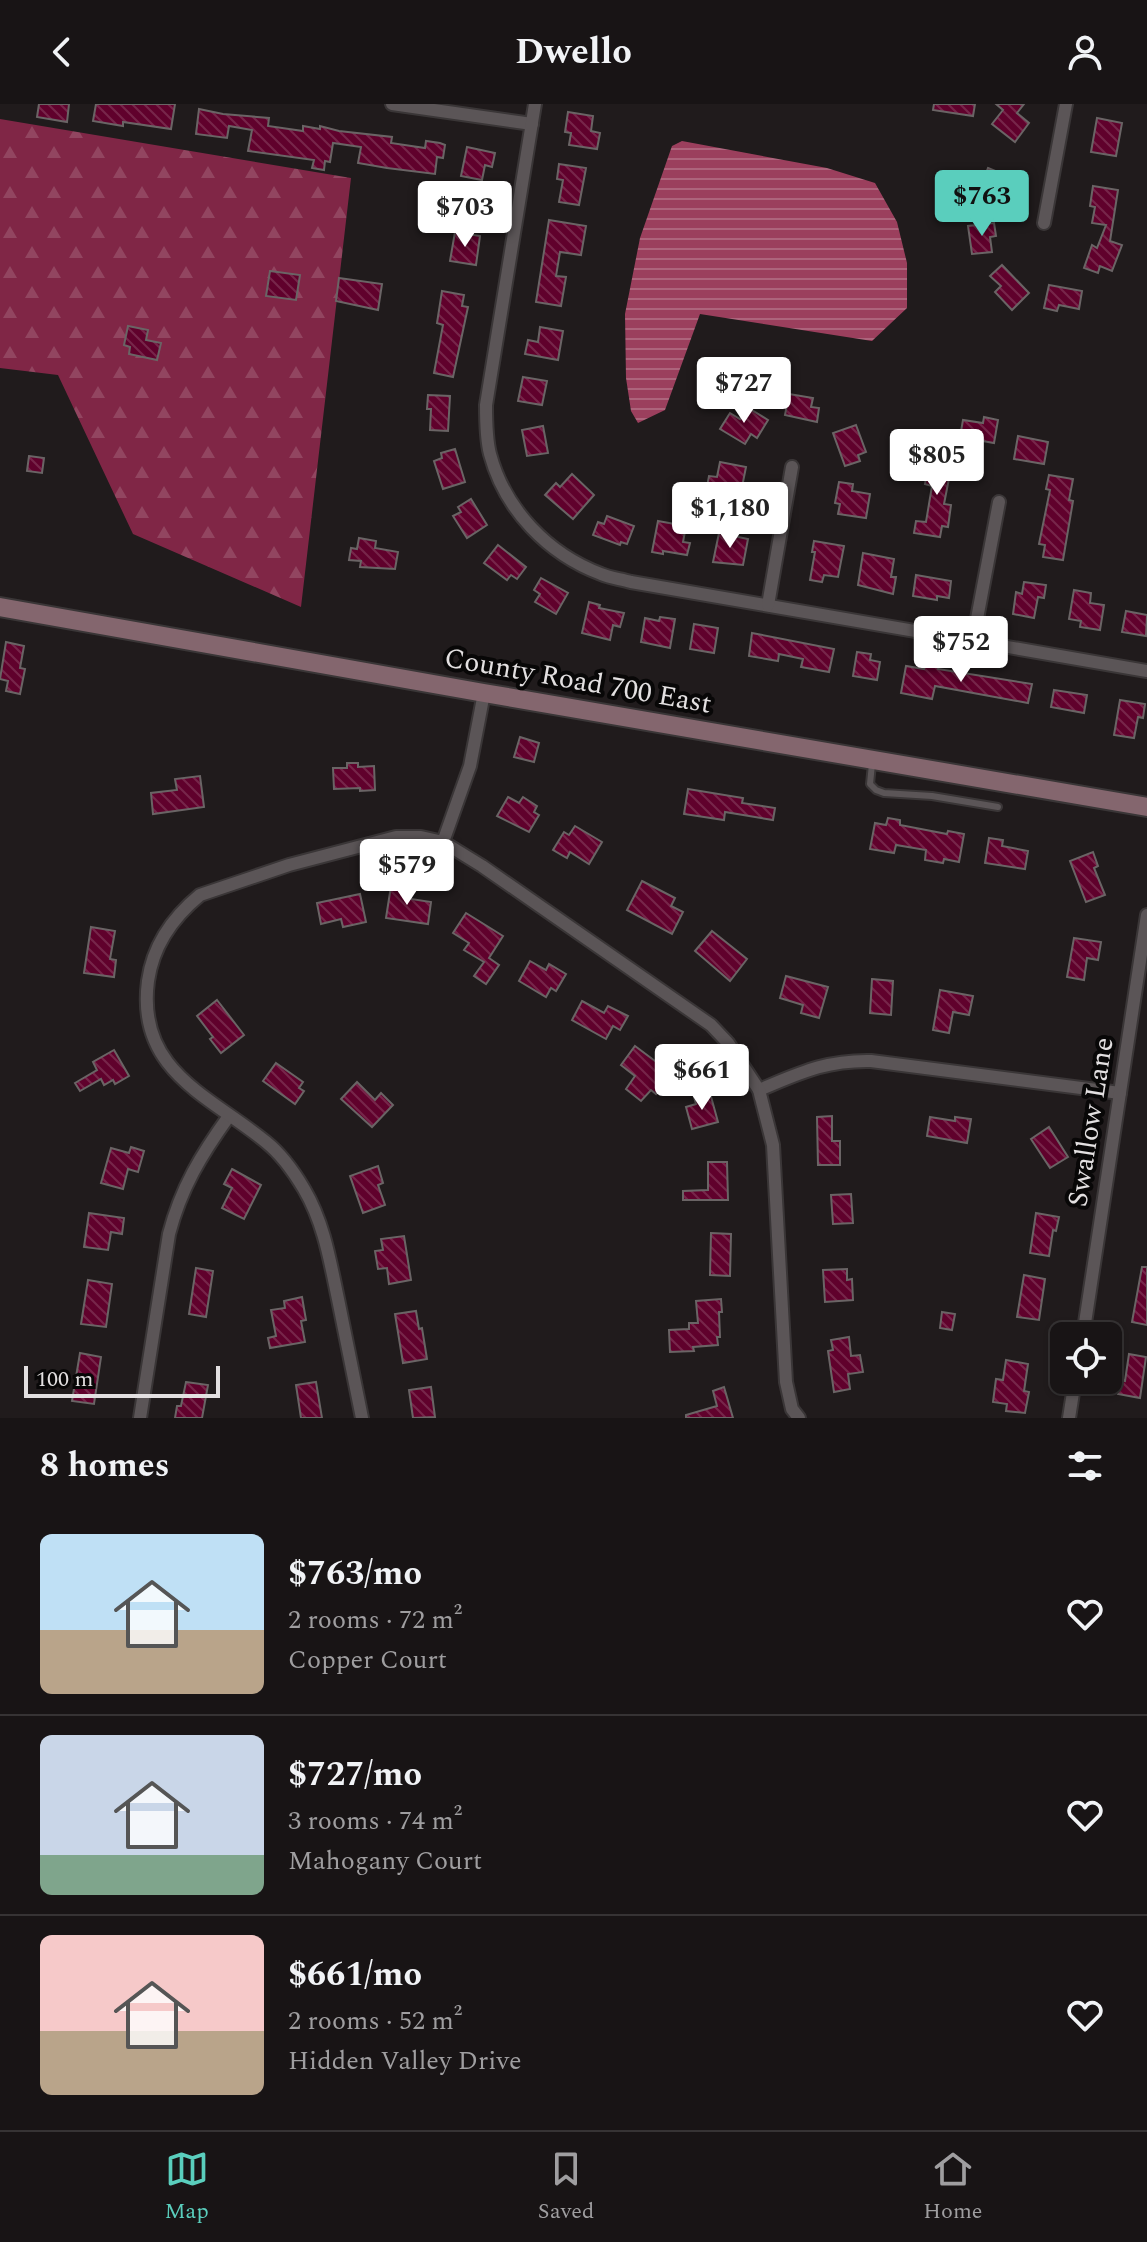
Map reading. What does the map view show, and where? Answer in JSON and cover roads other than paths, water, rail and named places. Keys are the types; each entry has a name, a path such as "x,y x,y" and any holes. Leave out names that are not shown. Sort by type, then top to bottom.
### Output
{"main road":[{"name":"County Road 700 East","path":"0,607 1147,807"}],"street":[{"path":"392,104 532,124"},
{"path":"535,104 487,393 489,453 500,482 516,510 535,533 572,560 600,574 631,582 1147,671"},
{"path":"1044,223 1066,104"},
{"path":"768,605 792,467"},
{"path":"973,640 999,502"},
{"path":"443,842 470,766 484,693"},
{"path":"362,1418 326,1244 313,1207 281,1157 267,1143 181,1080 163,1056 148,1014 148,984 155,955 168,928 200,895 289,865 396,837 421,837 443,842 711,1025 728,1043 759,1090 773,1145 786,1382 792,1409 799,1418"},
{"name":"Swallow Lane","path":"1085,1322 1147,915"},
{"path":"759,1090 811,1068 850,1061 871,1061 1120,1093"},
{"path":"140,1418 176,1207 201,1156 229,1116"},
{"path":"1069,1418 1073,1394"}],"lane":[{"path":"873,760 870,784 876,790 998,807"}]}
